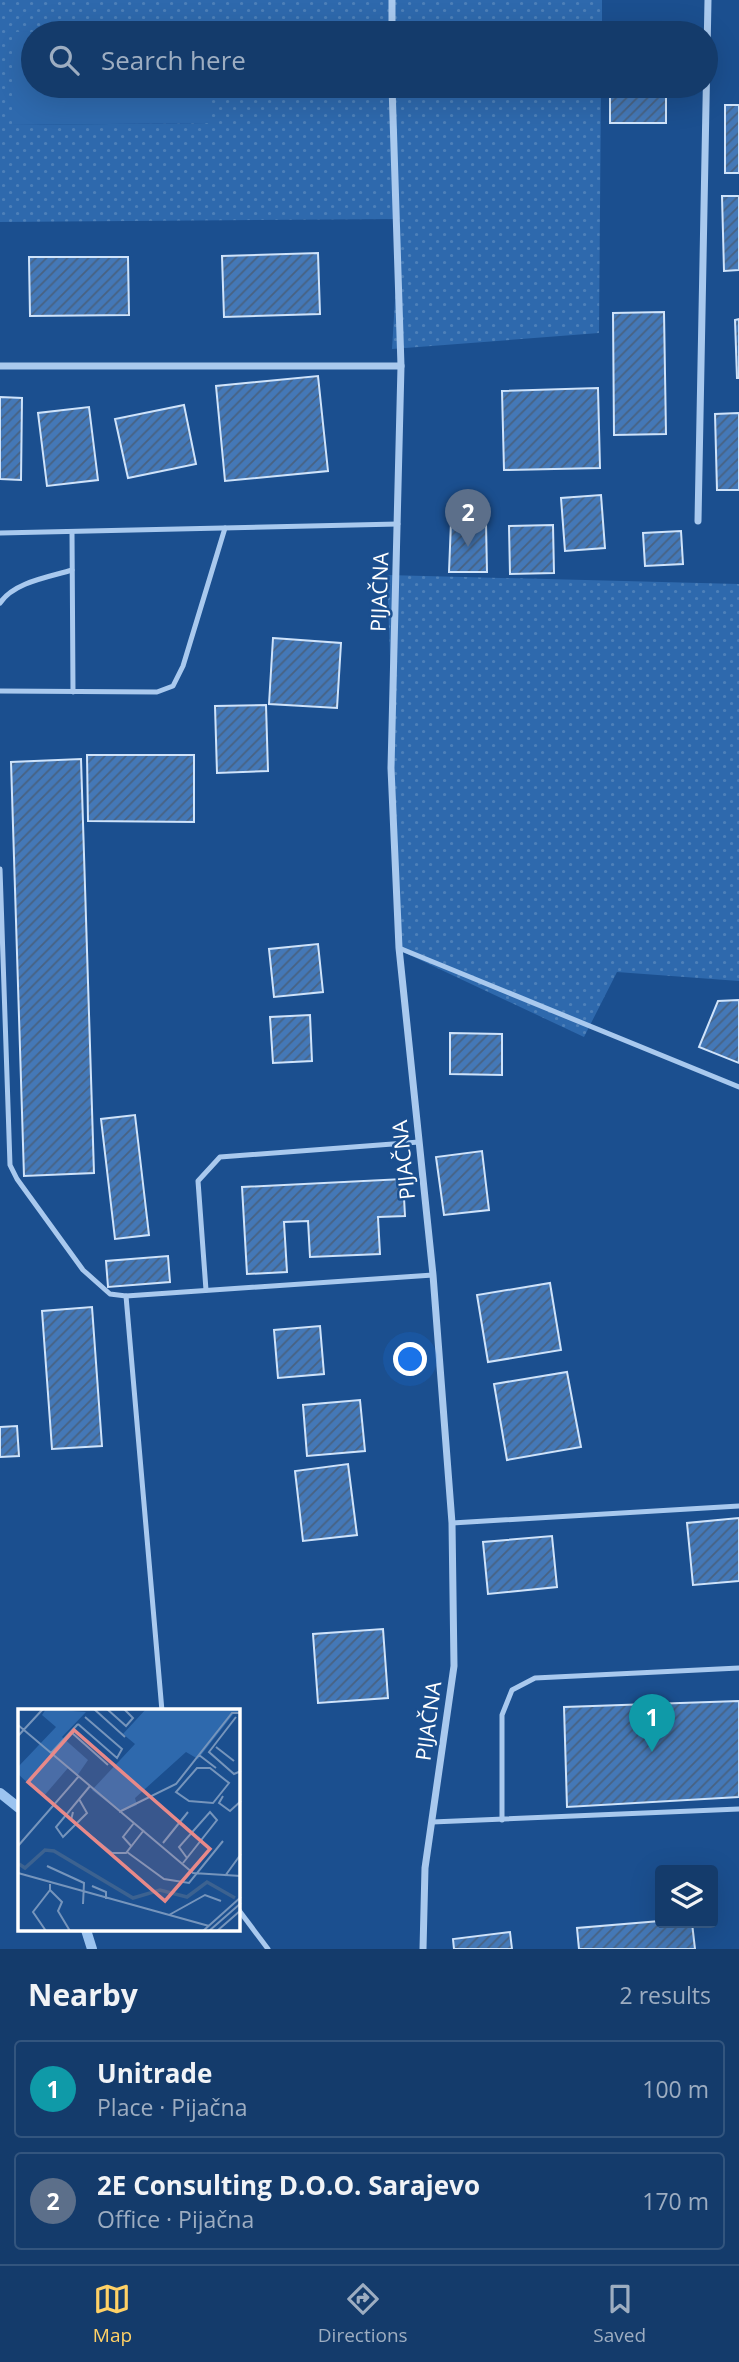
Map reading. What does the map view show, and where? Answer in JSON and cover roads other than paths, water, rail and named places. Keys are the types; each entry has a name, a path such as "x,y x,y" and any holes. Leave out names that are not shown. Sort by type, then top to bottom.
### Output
{"street":[{"path":"392,0 392,21"},
{"path":"708,0 708,21"},
{"name":"PIJAČNA","path":"392,98 401,366 391,768 399,948 433,1275 452,1523 454,1666 425,1868 423,1949"},
{"path":"698,521 706,98"},
{"path":"0,366 401,366"}],"lane":[{"path":"0,533 398,524"},
{"path":"0,691 157,692 173,686 183,666 225,528"},
{"path":"72,531 73,692"},
{"path":"0,603 5,596 22,586 72,570"},
{"path":"0,869 10,1165 16,1179 83,1270 110,1294 126,1296 433,1275"},
{"path":"399,948 739,1087"},
{"path":"206,1290 198,1181 220,1157 419,1142"},
{"path":"126,1296 162,1709"},
{"path":"452,1523 739,1506"},
{"path":"502,1820 502,1715 512,1690 535,1678 739,1668"},
{"path":"432,1822 739,1809"},
{"path":"240,1912 268,1949"}],"waterway":[{"path":"0,1793 18,1807"},
{"path":"87,1932 92,1949"}],"place":[{"name":"2E Consulting D.O.O. Sarajevo","path":"468,547"},
{"name":"Unitrade","path":"652,1752"}]}
